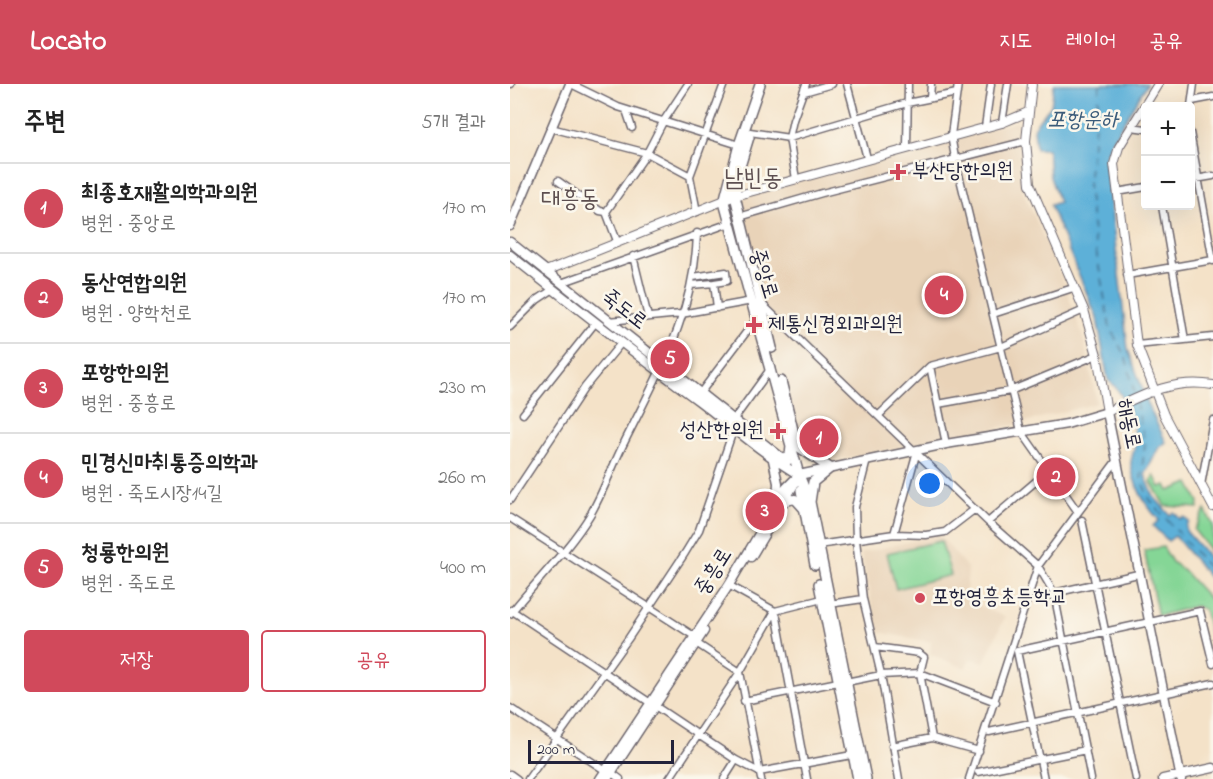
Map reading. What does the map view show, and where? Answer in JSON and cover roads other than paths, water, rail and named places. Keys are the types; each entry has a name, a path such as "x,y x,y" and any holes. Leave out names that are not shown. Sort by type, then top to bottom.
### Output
{"main road":[{"path":"510,226 570,84"},
{"name":"중앙로","path":"760,84 739,145 724,202 757,302 757,317 794,446"},
{"name":"중앙로","path":"766,84 738,173 735,196 757,302 818,545 825,602"},
{"name":"죽도로","path":"510,242 700,392 734,423 799,475"},
{"name":"죽도로","path":"510,255 552,290 622,342 660,375 734,423"},
{"path":"799,475 946,444 1067,424 1111,410"},
{"name":"해동로","path":"1111,410 1117,460 1138,574 1181,777"},
{"path":"775,504 778,483 777,459 790,456 794,446 830,468"},
{"path":"786,501 795,499 807,505 813,482 830,468"},
{"name":"중흥로","path":"695,639 732,587 786,501 799,475"},
{"name":"중흥로","path":"600,779 608,774 695,639 775,504 799,475"},
{"name":"중앙로","path":"807,505 842,682 866,779"},
{"name":"중앙로","path":"842,682 852,755 858,779"},
{"path":"1163,779 1181,777 1213,768"}],"street":[{"path":"570,84 626,110 739,145"},
{"path":"606,212 647,153 663,122 688,84"},
{"path":"698,212 690,176 724,84"},
{"path":"796,178 789,138 806,84"},
{"path":"804,92 832,84"},
{"path":"848,84 867,159"},
{"path":"908,84 908,147"},
{"path":"930,98 931,84"},
{"path":"958,84 951,135 955,158 1021,431 1078,512"},
{"path":"985,127 991,84"},
{"path":"1002,123 1008,84"},
{"name":"해동로","path":"1032,84 1026,141 1030,184 1084,310 1111,410"},
{"path":"1158,84 1131,127 1115,159 1127,275 1137,345 1149,392 1213,507"},
{"path":"1194,84 1192,101 1213,98"},
{"path":"750,132 789,138 907,103 957,93"},
{"path":"626,110 632,128"},
{"path":"537,277 617,241 735,196 951,135 1002,123 1028,112"},
{"path":"1131,127 1141,128"},
{"path":"551,128 647,153 690,176"},
{"path":"739,218 955,158 1026,141"},
{"path":"1127,275 1213,261 1195,156"},
{"path":"1195,179 1213,176"},
{"path":"558,182 600,211 606,212"},
{"path":"1117,192 1141,188"},
{"path":"1163,210 1185,340"},
{"path":"606,212 617,241"},
{"path":"561,283 697,233 730,224"},
{"path":"697,233 693,277 681,314 680,329 660,375 591,514 511,612 760,776 804,764 852,755"},
{"path":"633,256 648,317"},
{"path":"691,285 727,280 726,272 693,277"},
{"path":"714,283 717,308"},
{"path":"993,314 1073,288"},
{"path":"510,327 552,290"},
{"path":"609,321 681,314 757,302 917,451 988,522 1040,569 1054,593 1091,779"},
{"path":"878,416 930,366 1001,347 1084,310"},
{"path":"700,392 757,317"},
{"path":"523,414 596,322"},
{"path":"1137,345 1213,337"},
{"path":"510,500 585,386 622,342"},
{"path":"938,404 1010,391 1096,356"},
{"path":"930,366 946,444"},
{"path":"528,779 648,608 699,530 734,423 771,368"},
{"path":"1111,410 1149,392 1184,383 1213,385"},
{"path":"1201,485 1211,443 1213,420"},
{"path":"894,534 917,451"},
{"path":"867,460 855,507 856,540 863,599 881,675 899,779"},
{"path":"969,779 1040,569 1078,512 1117,460"},
{"path":"988,522 1048,471"},
{"path":"818,545 894,534 926,535 945,532 975,509"},
{"path":"510,518 695,639 740,672 760,776"},
{"path":"1082,520 1136,779"},
{"path":"1054,593 1138,574"},
{"path":"732,587 775,611 825,602 863,599"},
{"path":"669,779 740,672 775,611"},
{"path":"775,611 807,779"},
{"path":"1044,779 1017,651 1200,611 1213,664"},
{"path":"875,647 919,653 924,657 920,673 932,738"},
{"path":"744,701 881,675 920,673 996,702"},
{"path":"989,732 1213,683"},
{"path":"510,708 608,774 620,779"},
{"path":"892,746 932,738 979,751"},
{"path":"978,772 1086,750"},
{"path":"724,779 736,760"},
{"path":"510,774 517,779"}],"water":[{"name":"포항운하","path":"1054,84 1147,84 1111,143 1105,158 1128,349 1149,407 1166,442 1158,449 1145,475 1154,497 1170,515 1174,512 1180,519 1184,517 1189,522 1186,525 1186,531 1213,562 1213,582 1175,536 1168,541 1153,526 1159,520 1145,502 1135,481 1131,466 1135,443 1131,417 1124,400 1108,380 1097,318 1050,205 1059,202 1050,177 1048,149 1036,149 1034,129 1051,106"}],"place":[{"name":"부산당한의원","path":"898,172"},
{"name":"민경신마취통증의학과","path":"944,295"},
{"name":"제통신경외과의원","path":"754,325"},
{"name":"청룡한의원","path":"670,359"},
{"name":"성산한의원","path":"778,431"},
{"name":"최종호재활의학과의원","path":"819,438"},
{"name":"동산연합의원","path":"1056,477"},
{"name":"포항한의원","path":"765,511"},
{"name":"포항영흥초등학교","path":"920,598"}],"district":[{"name":"남빈동","path":"753,179"},
{"name":"대흥동","path":"570,200"}]}
